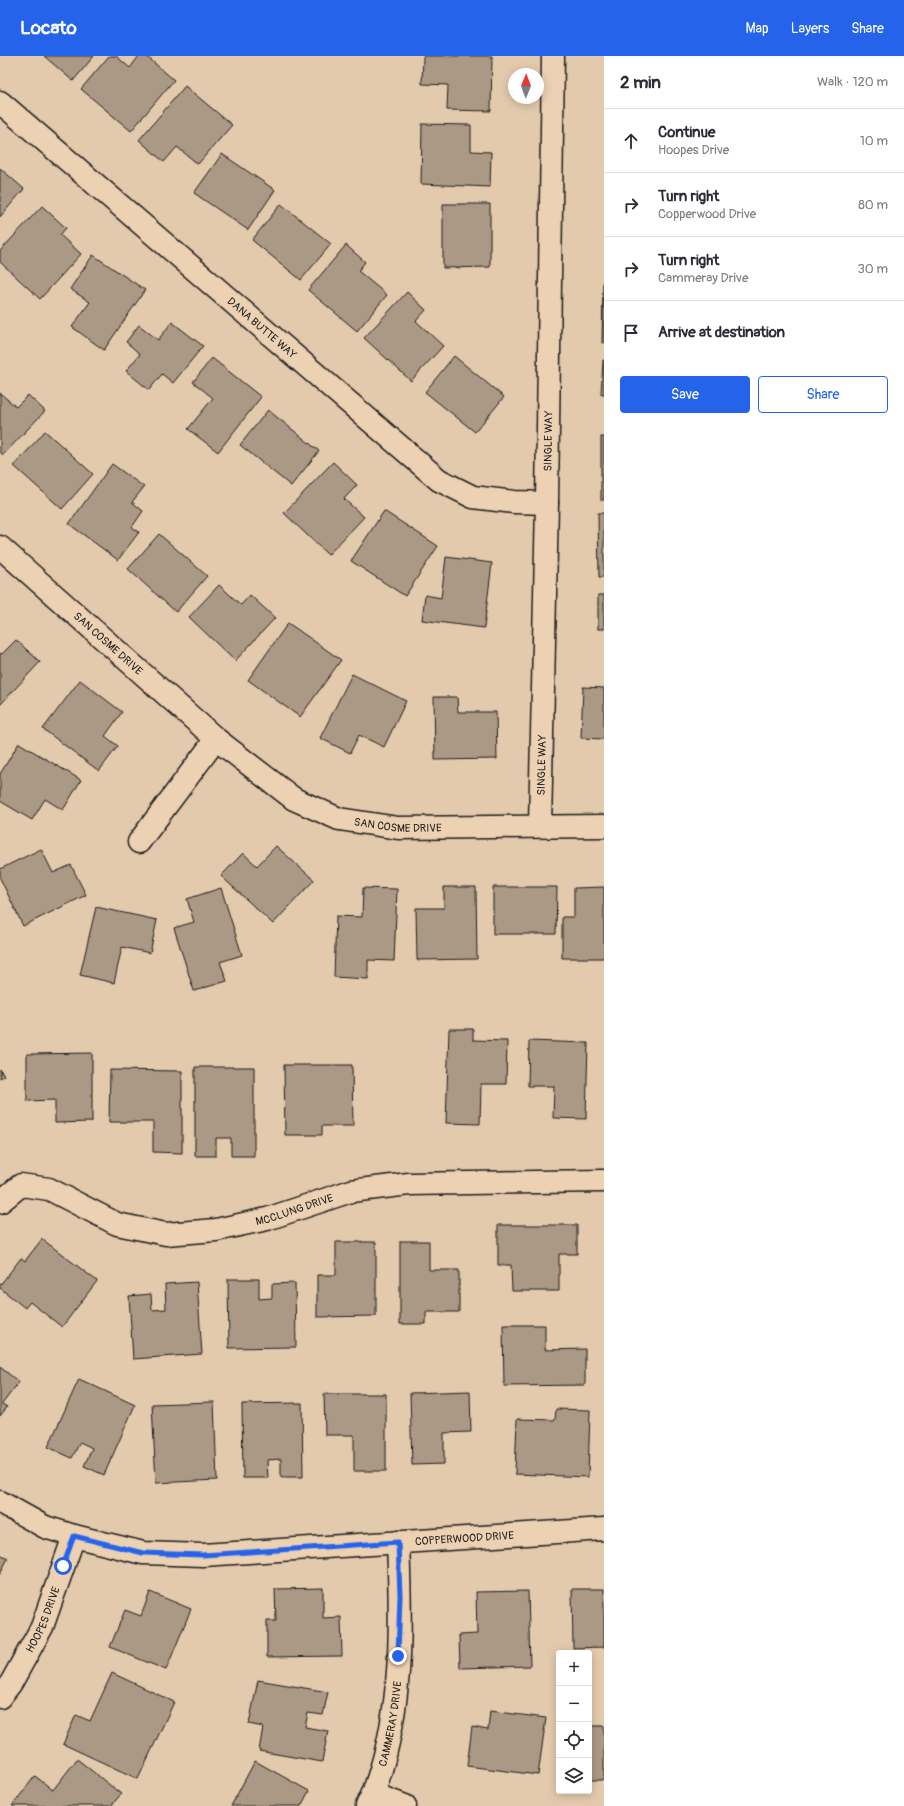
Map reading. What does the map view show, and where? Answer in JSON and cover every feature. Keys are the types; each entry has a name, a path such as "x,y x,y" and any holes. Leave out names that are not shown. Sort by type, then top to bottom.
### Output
{"street":[{"name":"SINGLE WAY","path":"540,826 547,503 553,56"},
{"name":"DANA BUTTE WAY","path":"0,102 439,480 473,497 514,502 547,503"},
{"name":"SAN COSME DRIVE","path":"0,547 216,739 294,799 338,819 398,828 604,826"},
{"path":"139,842 216,739"},
{"name":"MCCLUNG DRIVE","path":"0,1202 21,1185 48,1189 117,1224 166,1234 216,1230 267,1219 351,1190 409,1184 604,1181"},
{"name":"COPPERWOOD DRIVE","path":"0,1502 45,1527 74,1536 143,1553 203,1555 604,1529"},
{"name":"HOOPES DRIVE","path":"0,1697 11,1683 42,1627 74,1536"},
{"name":"CAMMERAY DRIVE","path":"370,1800 388,1745 396,1702 400,1596 398,1542"},
{"path":"370,1800 405,1806"}],"building":[{"path":"44,56 94,56 73,81"},
{"path":"109,56 116,56 130,68 139,56 146,56 174,80 131,131 81,89"},
{"path":"423,56 492,56 491,111 447,110 448,85 422,84"},
{"path":"185,86 232,125 198,164 177,147 164,162 139,140"},
{"path":"422,124 471,125 471,151 491,152 490,187 421,184"},
{"path":"222,154 275,190 248,230 194,193"},
{"path":"0,168 24,189 0,217"},
{"path":"281,204 331,244 301,280 252,240"},
{"path":"443,204 490,204 490,267 443,268"},
{"path":"42,206 66,228 60,235 81,254 40,299 0,262 0,251"},
{"path":"346,245 365,262 358,271 387,295 357,331 308,290"},
{"path":"93,255 145,290 104,350 72,327 90,302 70,289"},
{"path":"603,281 604,343 602,343"},
{"path":"407,292 426,310 416,321 443,346 411,381 364,338"},
{"path":"172,322 203,346 173,383 162,374 149,390 126,371 140,354 126,342 139,325 158,340"},
{"path":"454,356 504,397 475,432 425,392"},
{"path":"212,358 261,397 218,452 188,429 213,398 193,382"},
{"path":"603,360 604,394 601,394"},
{"path":"0,393 16,407 28,395 45,411 3,455 0,452"},
{"path":"268,410 319,451 291,486 240,445"},
{"path":"45,431 93,474 62,509 14,466"},
{"path":"601,437 604,437 604,500 601,500"},
{"path":"333,462 357,485 344,499 364,517 328,555 284,513"},
{"path":"112,464 144,487 132,502 143,511 132,527 139,532 118,560 69,524"},
{"path":"384,511 438,546 405,596 351,561"},
{"path":"598,513 604,513 604,577 599,577"},
{"path":"159,534 207,576 176,612 128,569"},
{"path":"446,557 492,563 484,628 422,620 425,595 441,598"},
{"path":"219,585 241,605 250,595 275,618 235,661 189,617"},
{"path":"598,595 604,595 604,629 598,629"},
{"path":"288,623 341,660 300,717 248,680"},
{"path":"16,640 40,662 0,705 0,653 2,654"},
{"path":"352,674 406,701 384,747 359,735 350,753 320,738"},
{"path":"80,680 122,712 105,736 118,746 99,771 43,729"},
{"path":"583,687 604,688 604,739 581,738"},
{"path":"434,697 457,697 458,712 496,712 497,759 435,760"},
{"path":"19,743 81,780 63,810 45,799 32,820 0,801 0,774"},
{"path":"276,846 314,880 273,924 221,876 243,853 257,866"},
{"path":"41,849 53,873 71,865 86,895 23,926 0,878 0,869"},
{"path":"444,887 476,887 477,959 417,960 416,908 444,908"},
{"path":"493,887 557,887 556,934 493,934"},
{"path":"604,887 604,958 562,958 562,917 574,917 574,888"},
{"path":"221,888 242,955 220,962 227,981 194,991 174,928 194,922 187,899"},
{"path":"363,888 397,889 394,961 368,960 368,979 334,977 336,916 362,917"},
{"path":"96,907 157,920 150,953 122,947 114,983 80,975"},
{"path":"449,1029 473,1029 473,1040 507,1041 506,1084 481,1084 480,1124 446,1123"},
{"path":"529,1041 588,1043 586,1119 553,1118 554,1086 528,1086"},
{"path":"92,1053 92,1122 55,1123 55,1100 27,1101 27,1054"},
{"path":"284,1065 352,1065 353,1126 322,1126 322,1135 285,1135"},
{"path":"195,1067 254,1067 254,1156 231,1156 231,1138 216,1138 216,1156 195,1156"},
{"path":"0,1069 4,1076 0,1078"},
{"path":"110,1070 182,1071 182,1153 153,1152 153,1122 109,1122"},
{"path":"498,1225 577,1225 577,1254 559,1254 559,1291 512,1291 511,1265 498,1265"},
{"path":"42,1239 97,1281 62,1327 30,1302 25,1308 0,1288 0,1285 21,1258 25,1261"},
{"path":"400,1241 429,1241 429,1270 459,1270 459,1312 426,1312 426,1324 400,1324"},
{"path":"336,1242 376,1242 376,1316 317,1317 317,1275 336,1275"},
{"path":"228,1279 259,1279 259,1299 272,1298 272,1284 295,1283 296,1347 229,1348"},
{"path":"197,1282 202,1354 133,1359 129,1296 151,1294 152,1310 166,1309 165,1284"},
{"path":"503,1325 545,1325 545,1350 585,1349 585,1385 504,1386"},
{"path":"0,1367 19,1382 2,1404 7,1407 0,1416"},
{"path":"79,1379 135,1405 104,1475 84,1466 92,1448 80,1442 72,1458 48,1447"},
{"path":"470,1391 471,1432 444,1433 444,1464 412,1465 410,1393"},
{"path":"324,1394 386,1394 386,1471 354,1471 354,1435 325,1435"},
{"path":"214,1402 217,1480 156,1483 152,1404"},
{"path":"302,1403 303,1477 281,1477 281,1459 267,1460 268,1478 243,1478 242,1404"},
{"path":"556,1409 590,1410 588,1477 515,1474 517,1419 555,1420"},
{"path":"0,1554 8,1558 0,1574"},
{"path":"323,1588 323,1618 341,1617 342,1656 267,1657 267,1621 276,1621 275,1589"},
{"path":"572,1589 604,1589 604,1647 573,1648"},
{"path":"528,1591 530,1666 460,1668 459,1635 477,1634 476,1592"},
{"path":"150,1592 191,1609 166,1670 110,1647 125,1610 141,1616"},
{"path":"112,1673 174,1702 138,1779 63,1744 76,1715 90,1721"},
{"path":"258,1680 328,1692 323,1715 308,1713 305,1727 328,1731 322,1762 259,1751 263,1727 249,1724"},
{"path":"490,1711 546,1718 538,1775 467,1766 472,1727 488,1730"},
{"path":"592,1726 604,1726 604,1780 592,1780"},
{"path":"77,1759 121,1794 111,1806 12,1806 35,1776 53,1790"},
{"path":"255,1761 309,1791 301,1806 231,1806"}],"route":[{"path":"63,1566 74,1536 143,1553 203,1555 398,1542 400,1596 398,1656"}]}
